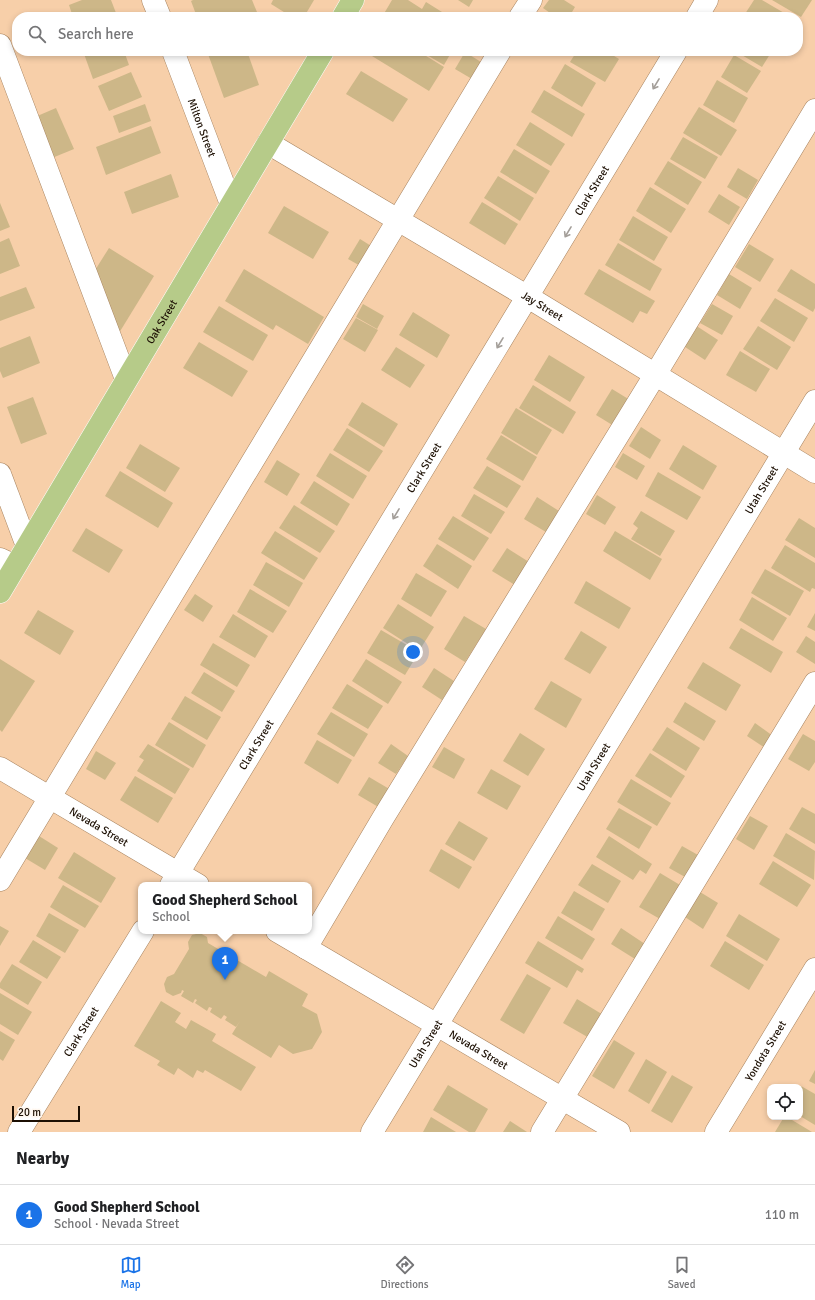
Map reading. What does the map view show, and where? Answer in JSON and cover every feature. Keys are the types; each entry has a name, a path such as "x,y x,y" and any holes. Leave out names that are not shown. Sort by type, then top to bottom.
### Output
{"main road":[{"path":"346,12 353,0"},
{"name":"Oak Street","path":"0,592 8,562 28,546 319,56"}],"street":[{"path":"153,0 158,12"},
{"path":"523,12 531,0"},
{"path":"700,12 707,0"},
{"path":"0,45 126,379"},
{"name":"Milton Street","path":"175,56 231,204"},
{"path":"0,880 397,219 497,56"},
{"name":"Clark Street","path":"175,879 673,56"},
{"path":"306,948 382,818 655,376 815,110"},
{"name":"Jay Street","path":"268,143 528,297 655,376 815,472"},
{"name":"Utah Street","path":"372,1132 815,401"},
{"path":"0,474 28,546"},
{"path":"542,1132 815,683"},
{"name":"Nevada Street","path":"0,768 50,797 175,879 186,882"},
{"name":"Clark Street","path":"19,1132 141,934"},
{"name":"Nevada Street","path":"282,934 619,1132"},
{"name":"Yondota Street","path":"716,1132 815,969"}],"building":[{"path":"82,0 111,0 116,12 71,12 69,5"},
{"path":"252,0 257,12 195,12 191,1"},
{"path":"273,0 314,0 307,12 284,12 271,4"},
{"path":"392,0 408,0 422,9 426,2 442,12 385,12"},
{"path":"458,0 473,0 469,7"},
{"path":"549,0 564,0 575,7 572,12 549,12 543,8"},
{"path":"754,0 762,0 782,12 746,12"},
{"path":"772,0 812,0 803,14 803,12 792,12"},
{"path":"85,56 126,56 129,65 93,79"},
{"path":"209,56 249,56 259,85 224,98"},
{"path":"372,56 426,56 444,67 429,91"},
{"path":"429,56 449,56 444,65"},
{"path":"463,56 471,56 481,62 472,79 455,69"},
{"path":"574,56 614,56 619,59 605,82 570,62"},
{"path":"733,56 761,71 747,93 721,77"},
{"path":"743,56 769,56 762,67"},
{"path":"565,64 596,83 582,107 551,88"},
{"path":"361,71 408,99 393,122 346,94"},
{"path":"131,72 142,97 109,111 98,86"},
{"path":"717,80 748,98 734,123 703,105"},
{"path":"544,90 585,114 572,137 531,112"},
{"path":"145,104 151,121 119,133 113,116"},
{"path":"699,107 737,130 721,156 683,133"},
{"path":"56,108 74,149 52,158 35,117"},
{"path":"530,122 565,144 551,166 516,145"},
{"path":"151,126 161,153 106,175 96,147"},
{"path":"683,137 718,157 705,179 670,159"},
{"path":"514,149 550,171 536,194 500,172"},
{"path":"668,161 702,182 688,205 654,184"},
{"path":"738,168 758,180 747,199 727,187"},
{"path":"171,174 179,197 132,214 124,192"},
{"path":"498,176 534,198 520,221 484,198"},
{"path":"650,187 686,209 671,233 636,211"},
{"path":"719,194 740,207 729,225 708,212"},
{"path":"482,202 518,224 505,245 469,223"},
{"path":"0,203 10,227 0,231"},
{"path":"284,206 329,232 313,259 268,233"},
{"path":"633,216 668,237 654,261 619,240"},
{"path":"9,238 20,266 0,274 0,242"},
{"path":"360,239 376,249 364,268 348,259"},
{"path":"618,243 662,269 650,291 605,265"},
{"path":"749,244 774,259 760,282 735,267"},
{"path":"109,248 154,276 119,333 92,275"},
{"path":"244,269 324,317 308,344 276,325 273,330 225,301"},
{"path":"599,269 655,301 647,314 640,311 633,323 584,294"},
{"path":"791,269 815,284 815,308 813,312 777,291"},
{"path":"729,274 752,288 740,309 717,295"},
{"path":"26,287 35,308 0,321 0,297"},
{"path":"775,298 808,318 794,342 760,321"},
{"path":"363,304 384,316 377,329 356,317"},
{"path":"712,304 733,316 722,335 700,323"},
{"path":"219,306 268,335 253,361 203,332"},
{"path":"413,312 450,335 437,358 399,335"},
{"path":"356,318 378,330 365,352 343,339"},
{"path":"695,325 718,340 705,360 682,345"},
{"path":"758,326 791,347 777,370 743,349"},
{"path":"30,336 40,363 3,378 0,371 0,348"},
{"path":"199,342 248,371 232,397 183,368"},
{"path":"396,347 425,365 410,388 381,370"},
{"path":"740,351 770,369 756,392 726,375"},
{"path":"549,355 585,377 570,402 534,380"},
{"path":"533,385 576,412 563,434 519,408"},
{"path":"612,389 630,400 614,426 596,415"},
{"path":"33,397 47,434 21,444 7,407"},
{"path":"362,402 398,424 384,447 348,425"},
{"path":"516,408 552,430 537,455 501,433"},
{"path":"641,427 661,440 650,459 629,446"},
{"path":"347,428 383,451 369,472 333,450"},
{"path":"501,435 537,457 523,481 486,459"},
{"path":"140,444 180,468 165,492 126,468"},
{"path":"683,445 717,466 703,490 669,469"},
{"path":"330,453 367,476 353,499 316,476"},
{"path":"623,453 645,466 637,480 615,467"},
{"path":"277,460 300,474 287,496 264,482"},
{"path":"487,466 521,486 507,508 473,488"},
{"path":"120,471 173,503 158,528 105,496"},
{"path":"658,472 701,497 687,520 645,496"},
{"path":"314,481 350,504 337,526 300,503"},
{"path":"474,494 505,512 491,534 461,516"},
{"path":"597,495 616,507 605,525 586,514"},
{"path":"537,497 559,511 546,532 524,519"},
{"path":"294,505 335,531 320,553 279,528"},
{"path":"641,511 675,531 660,556 631,539 638,528 633,524"},
{"path":"453,516 489,538 474,561 438,539"},
{"path":"799,518 815,528 815,558 785,540"},
{"path":"86,528 123,550 109,573 72,551"},
{"path":"275,531 318,558 304,580 261,553"},
{"path":"615,531 662,559 650,580 603,551"},
{"path":"437,544 472,566 458,589 423,566"},
{"path":"785,545 815,563 815,589 812,588 810,592 771,568"},
{"path":"507,548 529,562 515,585 492,571"},
{"path":"266,562 303,583 289,607 253,585"},
{"path":"765,569 804,591 790,616 751,593"},
{"path":"416,573 447,591 431,617 401,599"},
{"path":"586,581 631,608 619,629 574,603"},
{"path":"250,589 287,611 273,633 237,612"},
{"path":"195,594 213,606 203,622 184,610"},
{"path":"752,597 787,618 773,641 739,620"},
{"path":"398,604 434,627 419,651 383,628"},
{"path":"38,610 74,631 60,655 24,633"},
{"path":"815,613 815,631 807,627"},
{"path":"233,614 268,636 255,658 219,637"},
{"path":"464,616 486,629 465,662 444,649"},
{"path":"741,628 783,652 771,673 729,648"},
{"path":"381,630 419,652 405,675 367,653"},
{"path":"581,631 607,647 590,674 564,659"},
{"path":"806,636 815,642 815,664 796,652"},
{"path":"213,643 250,665 237,687 200,665"},
{"path":"0,659 35,681 2,732 0,730"},
{"path":"366,659 402,682 388,704 352,681"},
{"path":"703,662 741,685 726,711 687,688"},
{"path":"434,668 454,681 442,700 422,687"},
{"path":"204,672 235,691 222,712 191,693"},
{"path":"551,681 582,699 566,728 534,709"},
{"path":"347,684 383,706 368,729 332,708"},
{"path":"185,696 221,717 207,740 171,719"},
{"path":"685,702 716,721 704,741 673,722"},
{"path":"331,712 368,734 354,757 317,734"},
{"path":"169,722 206,745 193,768 155,745"},
{"path":"755,723 773,736 765,748 747,736"},
{"path":"667,727 700,748 686,771 652,750"},
{"path":"520,733 545,749 528,776 503,761"},
{"path":"803,734 815,741 815,762 809,771 788,759"},
{"path":"317,740 352,760 338,784 304,763"},
{"path":"148,744 190,769 175,794 137,771 144,760 139,757"},
{"path":"391,744 408,756 396,774 378,763"},
{"path":"444,747 465,759 454,779 432,767"},
{"path":"96,751 116,763 105,780 86,769"},
{"path":"650,753 685,776 671,798 635,776"},
{"path":"491,769 521,786 507,810 477,793"},
{"path":"135,776 173,798 158,823 120,800"},
{"path":"369,777 391,790 380,808 358,795"},
{"path":"631,779 671,803 657,826 617,802"},
{"path":"802,807 815,814 815,844 789,829"},
{"path":"619,808 652,827 639,849 606,829"},
{"path":"750,816 768,826 754,850 736,839"},
{"path":"459,821 488,838 474,861 445,844"},
{"path":"786,833 815,851 814,880 773,856"},
{"path":"39,836 58,848 45,870 25,858"},
{"path":"609,836 652,864 646,874 640,870 633,880 596,857"},
{"path":"682,846 698,855 685,877 669,868"},
{"path":"441,849 472,867 459,889 429,871"},
{"path":"74,852 116,878 101,903 58,878"},
{"path":"773,861 811,885 797,907 759,884"},
{"path":"592,864 621,881 608,903 578,885"},
{"path":"660,873 680,885 660,919 639,907"},
{"path":"63,885 99,906 85,928 50,907"},
{"path":"574,891 605,909 592,931 561,913"},
{"path":"700,892 718,903 703,929 685,917"},
{"path":"49,913 79,930 65,953 36,936"},
{"path":"739,914 780,939 767,961 726,936"},
{"path":"558,916 595,939 582,960 545,938"},
{"path":"0,926 9,931 0,946"},
{"path":"621,928 645,944 635,959 611,944"},
{"path":"202,934 207,937 208,943 266,977 269,971 308,994 302,1006 317,1014 322,1032 312,1049 293,1054 279,1045 271,1058 232,1034 240,1021 236,1027 225,1020 227,1017 224,1015 221,1019 210,1012 212,1008 209,1007 207,1011 195,1003 197,1000 195,999 193,1003 181,996 184,991 182,990 181,993 173,996 166,992 164,984 167,977 174,974 189,949 188,942 192,935"},
{"path":"33,940 61,957 47,979 19,962"},
{"path":"538,941 584,969 582,973 577,970 567,988 525,963"},
{"path":"725,941 764,965 749,990 710,966"},
{"path":"12,964 42,982 28,1005 0,988 0,983"},
{"path":"527,974 551,988 524,1034 500,1020"},
{"path":"0,993 32,1012 18,1035 0,1024"},
{"path":"577,999 605,1016 591,1039 563,1023"},
{"path":"161,1001 181,1013 175,1022 186,1029 191,1020 216,1034 212,1041 256,1067 241,1091 205,1070 203,1073 197,1070 193,1078 178,1068 174,1075 157,1065 160,1061 134,1046"},
{"path":"0,1031 15,1040 3,1061 0,1059"},
{"path":"614,1040 635,1053 614,1089 592,1076"},
{"path":"646,1059 667,1072 649,1104 628,1091"},
{"path":"815,1070 815,1084 809,1081"},
{"path":"672,1075 693,1087 672,1123 651,1111"},
{"path":"448,1085 488,1109 475,1132 469,1132 433,1110"},
{"path":"803,1087 815,1094 815,1125 803,1118"},
{"path":"431,1117 456,1132 423,1132"},
{"path":"782,1120 792,1120 812,1132 775,1132"},
{"path":"510,1121 527,1132 503,1132"}],"place":[{"name":"Good Shepherd School","path":"225,980"}]}
